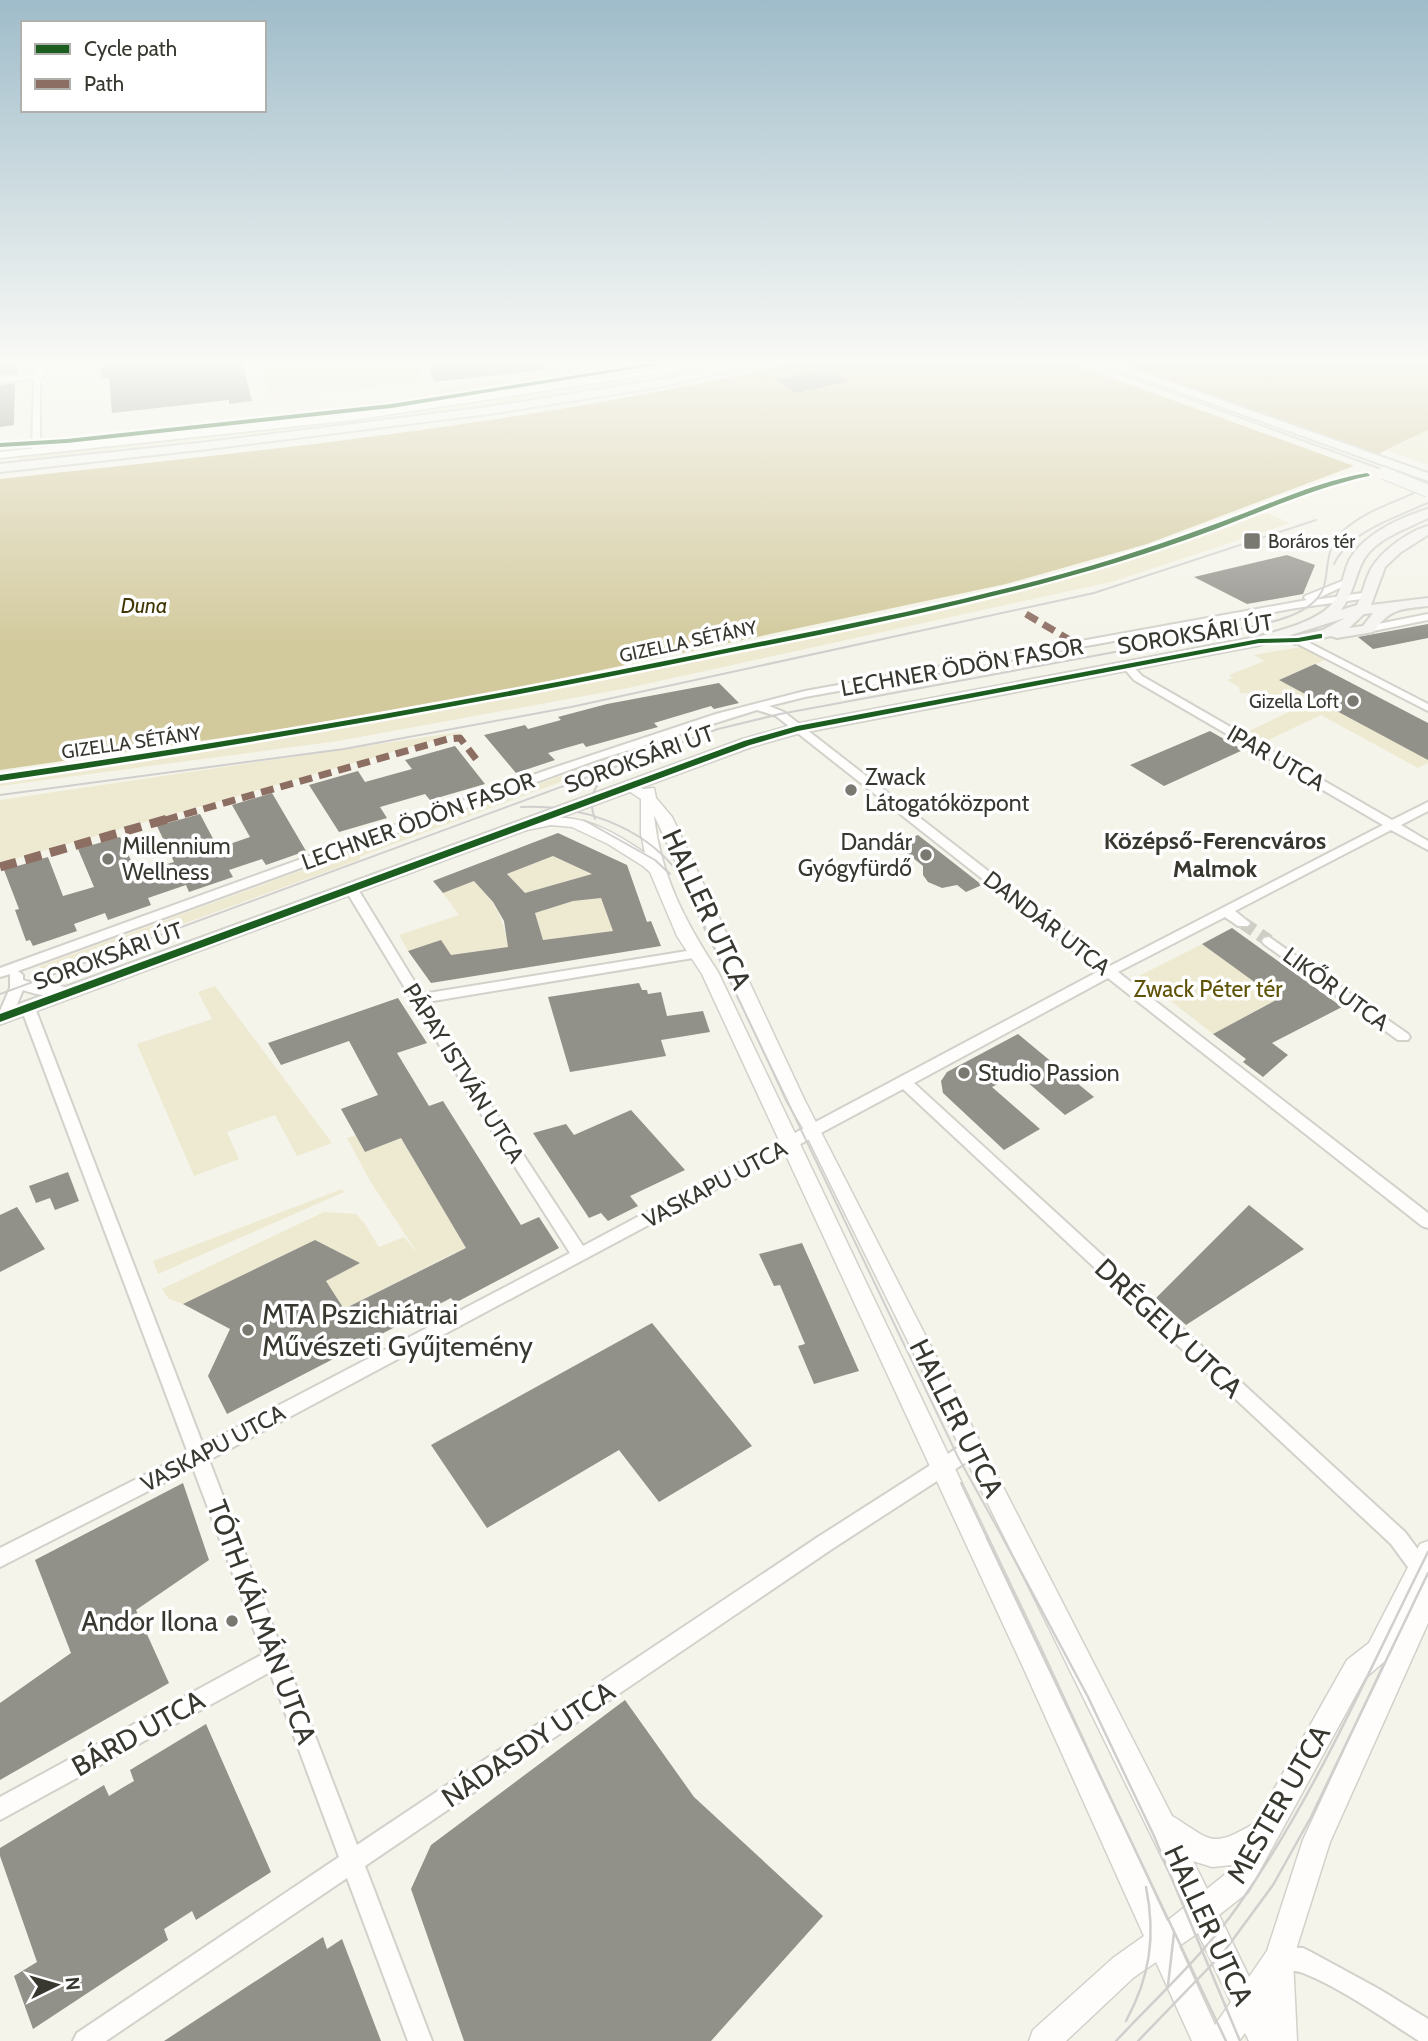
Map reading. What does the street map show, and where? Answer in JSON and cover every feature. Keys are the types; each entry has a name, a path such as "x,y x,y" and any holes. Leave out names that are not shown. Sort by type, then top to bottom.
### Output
{"main road":[{"path":"0,468 107,456"},
{"path":"1334,456 1428,491"},
{"path":"1369,456 1428,477"},
{"path":"1321,620 1337,609 1344,600 1360,553 1365,547 1428,513"},
{"path":"1409,523 1428,530"},
{"path":"1319,636 1351,622 1369,595 1378,567 1395,550 1428,530"},
{"path":"1321,620 1360,611 1428,602"},
{"path":"1319,636 1368,629 1380,613 1394,606"},
{"name":"SOROKSÁRI ÚT","path":"2,1017 739,745 797,729 1259,641 1293,632 1321,620"},
{"name":"SOROKSÁRI ÚT","path":"1259,641 1298,640 1319,636"}],"street":[{"name":"LECHNER ÖDÖN FASOR","path":"1296,605 1350,581"},
{"name":"LECHNER ÖDÖN FASOR","path":"0,973 509,788 663,735 758,706 805,695 1296,605 1369,595"},
{"path":"1368,629 1428,617"},
{"path":"1298,640 1424,703"},
{"name":"IPAR UTCA","path":"1127,666 1138,678 1428,846"},
{"name":"DANDÁR UTCA","path":"758,706 780,714 1428,1222"},
{"name":"HALLER UTCA","path":"658,774 647,797 646,825 657,870 693,954 710,972 1207,2041"},
{"name":"HALLER UTCA","path":"627,785 647,797 664,817 790,1089 813,1130 971,1449 1035,1567 1162,1825 1264,2041"},
{"name":"VASKAPU UTCA","path":"0,1558 199,1456 790,1144 1110,971 1428,806"},
{"name":"HALLER UTCA","path":"514,827 556,820 575,822 642,858 657,870"},
{"name":"PÁPAY ISTVÁN UTCA","path":"351,889 580,1255"},
{"path":"1226,911 1243,923"},
{"name":"LIKŐR UTCA","path":"1269,941 1403,1037"},
{"path":"418,999 693,954"},
{"path":"2,1017 18,983 14,967"},
{"path":"18,983 33,989 70,992"},
{"name":"TÓTH KÁLMÁN UTCA","path":"28,1007 420,2041"},
{"name":"DRÉGELY UTCA","path":"904,1082 1398,1538 1425,1566"},
{"name":"NÁDASDY UTCA","path":"85,2041 825,1543 971,1449"},
{"name":"MESTER UTCA","path":"1044,2041 1123,1968 1203,1912 1238,1882 1356,1669 1378,1651 1425,1566"},
{"name":"MESTER UTCA","path":"1221,2041 1279,1959 1317,1839 1428,1596"},
{"name":"BÁRD UTCA","path":"0,1809 276,1658"},
{"path":"1162,1825 1187,1845 1208,1854 1227,1854 1248,1845 1266,1832"},
{"path":"1282,2041 1279,1959 1303,1960 1371,1997 1428,2033"}],"green space":[{"path":"19,456 51,456 18,460"},
{"path":"1402,456 1428,456 1428,465"},
{"path":"1267,513 1290,523 1115,581 628,688 338,741 0,786 0,780 408,717 928,611 1096,570"},
{"path":"1300,647 1325,660 1280,679 1428,760 1428,763 1418,768 1321,715 1264,742 1247,732 1293,710 1269,697 1261,700 1251,694 1240,693 1239,687 1227,680 1233,678 1229,675 1264,661 1254,655"},
{"path":"467,731 0,863 0,800"},
{"path":"594,764 598,768 359,857 361,859 38,977 40,966"},
{"path":"553,856 592,874 525,893 507,874"},
{"path":"474,881 497,911 508,947 451,955 408,951 399,935 459,915 443,893"},
{"path":"601,898 613,931 543,940 535,913 573,901"},
{"name":"Zwack Péter tér","path":"1202,944 1278,999 1213,1034 1139,976"},
{"path":"215,986 332,1143 297,1156 275,1115 227,1132 239,1159 194,1176 137,1044 212,1019 198,992"},
{"path":"356,1135 365,1151 401,1138 469,1253 460,1257 456,1252 344,1309 326,1281 359,1263 315,1240 183,1304 169,1299 162,1289 324,1212 356,1214 379,1247 404,1237 418,1254 370,1181 347,1138"},
{"path":"342,1189 344,1192 158,1274 153,1261"}],"water":[{"name":"Duna","path":"1373,456 1147,544 1006,584 526,686 298,727 0,770 0,479 202,457"}],"pier":[{"path":"1327,456 1383,456 1355,469 1354,466"}],"building":[{"path":"1287,555 1315,565 1303,594 1247,604 1194,577"},
{"path":"1428,624 1428,638 1373,649 1358,637"},
{"name":"Gizella Loft","path":"1315,664 1428,723 1428,760 1279,680"},
{"path":"719,683 739,703 714,709 711,706 654,723 658,727 586,747 583,743 548,753 555,760 516,773 484,735 525,725 528,729 561,720 558,717 607,704"},
{"path":"1210,731 1243,750 1164,786 1130,765"},
{"path":"455,746 485,784 430,800 425,794 380,807 387,818 339,832 309,785 358,771 365,782 412,769 405,760"},
{"path":"272,793 306,851 266,865 262,859 229,870 233,877 189,892 186,885 148,898 151,905 108,920 105,913 74,924 77,931 33,946 30,940 26,941 15,910 19,909 4,870 48,857 63,896 94,887 78,849 120,837 137,873 174,862 157,826 200,814 218,848 250,837 232,805"},
{"path":"558,833 627,865 647,922 651,921 661,946 431,983 408,951 441,940 451,955 508,947 504,921 493,902 474,881 443,893 433,881","holes":["553,856 592,874 525,893 507,874","601,898 613,931 543,940 535,913 573,901"]},
{"name":"Dandár Gyógyfürdő","path":"918,835 982,885 966,892 957,885 942,888 928,882 923,875 923,866 896,844"},
{"path":"1232,928 1342,1007 1272,1043 1288,1055 1263,1077 1243,1062 1246,1059 1213,1034 1278,999 1202,944"},
{"path":"639,983 642,990 647,990 648,994 661,992 667,1016 703,1011 710,1032 661,1040 666,1056 570,1072 548,997"},
{"path":"398,998 427,1043 397,1053 429,1106 443,1101 521,1225 539,1217 559,1248 455,1303 451,1298 227,1414 208,1376 230,1329 183,1304 315,1240 360,1263 326,1281 344,1309 466,1248 401,1138 365,1152 341,1109 378,1095 349,1041 281,1065 268,1043"},
{"path":"1018,1034 1094,1097 1065,1115 1018,1074 992,1087 1040,1129 1004,1150 943,1093 941,1081 947,1072"},
{"path":"631,1110 685,1170 630,1196 638,1206 608,1221 601,1213 589,1218 533,1133 566,1124 574,1135"},
{"path":"68,1172 79,1201 55,1210 50,1198 36,1203 29,1186"},
{"path":"1249,1205 1304,1249 1186,1325 1156,1298"},
{"path":"17,1207 45,1249 0,1272 0,1215"},
{"path":"802,1243 859,1371 814,1384 798,1346 805,1344 780,1285 774,1286 759,1254"},
{"path":"652,1323 752,1446 659,1502 619,1450 487,1528 431,1445"},
{"path":"183,1483 209,1560 136,1610 169,1683 0,1780 0,1703 71,1653 35,1560"},
{"path":"625,1700 694,1797 823,1916 711,2041 464,2041 411,1889 431,1845"},
{"path":"206,1724 271,1872 196,1920 192,1911 164,1929 168,1940 33,2029 14,1976 37,1962 0,1856 0,1848 104,1785 109,1796 134,1781 130,1770"},
{"path":"323,1937 327,1949 342,1939 381,2041 164,2041"}],"tunnel":[{"path":"1243,923 1269,941"}],"tram line":[{"path":"1346,456 1428,486"},
{"path":"0,994 718,729 780,714 1234,630 1288,617 1301,611 1321,594 1332,547 1347,527 1380,507 1428,487"},
{"path":"1334,564 1341,552 1375,526 1428,503"},
{"path":"0,795 344,749 571,707 1094,593 1316,520"},
{"path":"594,817 592,805 594,793 610,771"},
{"path":"521,807 564,809 594,817"},
{"path":"594,817 627,830 645,841 677,871 958,1457 1004,1540"},
{"path":"584,820 655,860 670,874"},
{"path":"961,1483 988,1540"},
{"path":"987,1538 1190,1965"},
{"path":"1003,1538 1088,1697 1154,1836 1202,1951"},
{"path":"1202,1951 1240,1903 1293,1819 1340,1731 1428,1552"},
{"path":"1209,1967 1223,1953 1273,1885 1311,1817 1428,1573"},
{"path":"1126,2021 1141,1988 1149,1956 1150,1922 1146,1887"},
{"path":"1168,1985 1174,1933"},
{"path":"1190,1965 1202,1951"},
{"path":"1202,1951 1209,1967"},
{"path":"1116,2041 1190,1965"},
{"path":"1190,1965 1197,1980"},
{"path":"1197,1980 1209,1967"},
{"path":"1209,1967 1240,2041"},
{"path":"1138,2041 1197,1980"},
{"path":"1197,1980 1226,2041"}],"marked path":[{"path":"1026,614 1080,646"},
{"path":"0,867 448,739 460,738 479,763"}],"cycle path":[{"name":"GIZELLA SÉTÁNY","path":"0,778 180,752 449,706 946,605 1037,583 1148,551 1343,479 1367,475"},
{"path":"0,1018 747,743 797,729 1259,641 1298,640 1319,636"}],"place":[{"name":"Boráros tér","path":"1252,541"},
{"name":"Gizella Loft","path":"1353,701"},
{"name":"Zwack Látogatóközpont","path":"851,790"},
{"name":"Dandár Gyógyfürdő","path":"926,855"},
{"name":"Millennium Wellness","path":"108,859"},
{"name":"Studio Passion","path":"964,1073"},
{"name":"MTA Pszichiátriai Művészeti Gyűjtemény","path":"248,1330"},
{"name":"Andor Ilona","path":"232,1621"}],"district":[{"name":"Középső-Ferencváros Malmok","path":"1215,855"}]}
